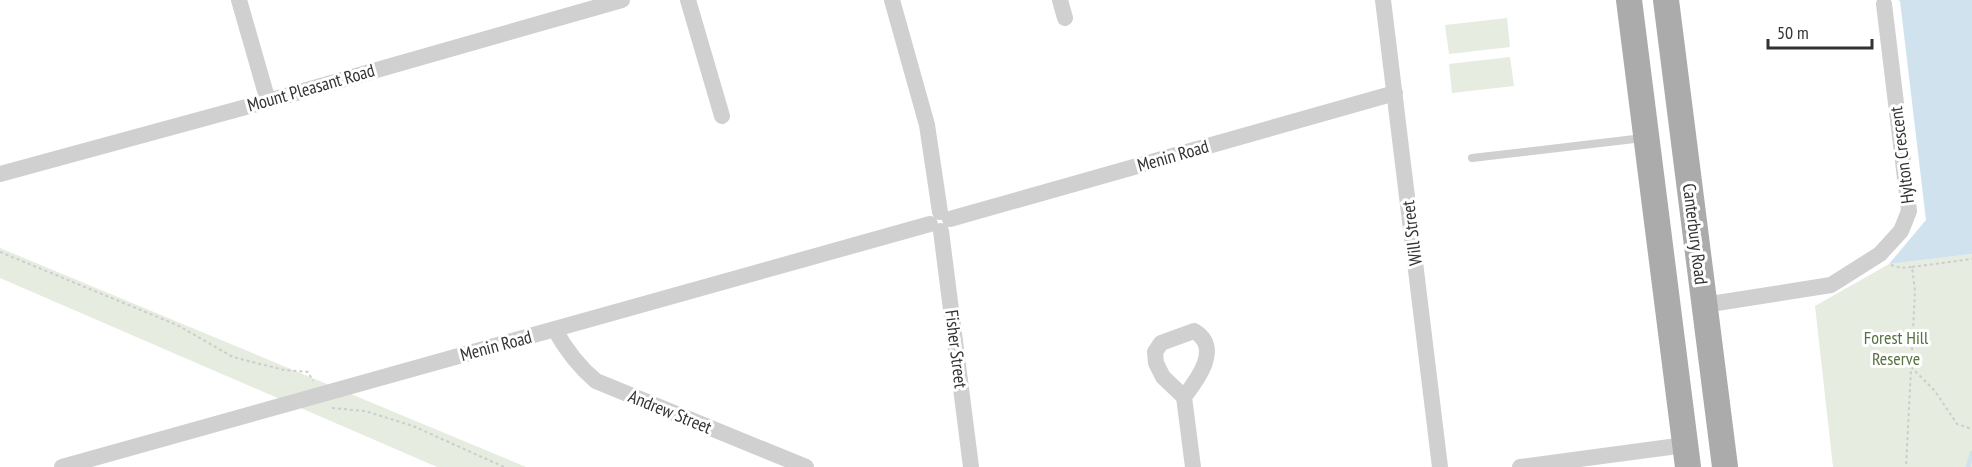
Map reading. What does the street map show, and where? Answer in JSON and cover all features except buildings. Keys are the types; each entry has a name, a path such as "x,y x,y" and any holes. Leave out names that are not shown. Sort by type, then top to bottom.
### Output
{"main road":[{"name":"Canterbury Road","path":"1629,0 1687,456"},
{"name":"Canterbury Road","path":"1666,0 1725,467"},
{"path":"1687,456 1721,439"}],"street":[{"path":"239,0 268,100"},
{"name":"Mount Pleasant Road","path":"0,174 622,0"},
{"path":"688,0 722,116"},
{"name":"Fisher Street","path":"892,0 927,125 971,467"},
{"path":"1060,0 1065,18"},
{"name":"Will Street","path":"1383,0 1440,467"},
{"name":"Hylton Crescent","path":"1704,305 1831,285 1880,254 1901,231 1909,211 1884,4"},
{"name":"Menin Road","path":"62,467 1395,93"},
{"name":"Andrew Street","path":"555,330 576,363 596,381 806,467"},
{"path":"1184,397 1193,467"},
{"path":"1520,467 1687,456"}],"lane":[{"path":"1472,158 1646,138"}],"path":[{"path":"0,252 177,326 233,357 284,370 308,372 320,394 332,408 365,411 413,426 504,467"},
{"path":"1880,254 1888,264 1900,268 1972,259"},
{"path":"1906,467 1915,291 1912,267"},
{"path":"1911,367 1935,391 1957,424 1972,429"}],"green space":[{"path":"1507,18 1510,47 1449,54 1445,25"},
{"path":"1510,57 1514,86 1452,93 1449,64"},
{"path":"0,248 526,467 437,467 0,278"},
{"name":"Forest Hill Reserve","path":"1972,254 1972,467 1833,467 1815,306 1889,264"}],"water":[{"path":"1898,0 1972,0 1972,254 1889,264 1926,220 1900,1"}],"waterway":[{"path":"1968,467 1972,453"}]}
